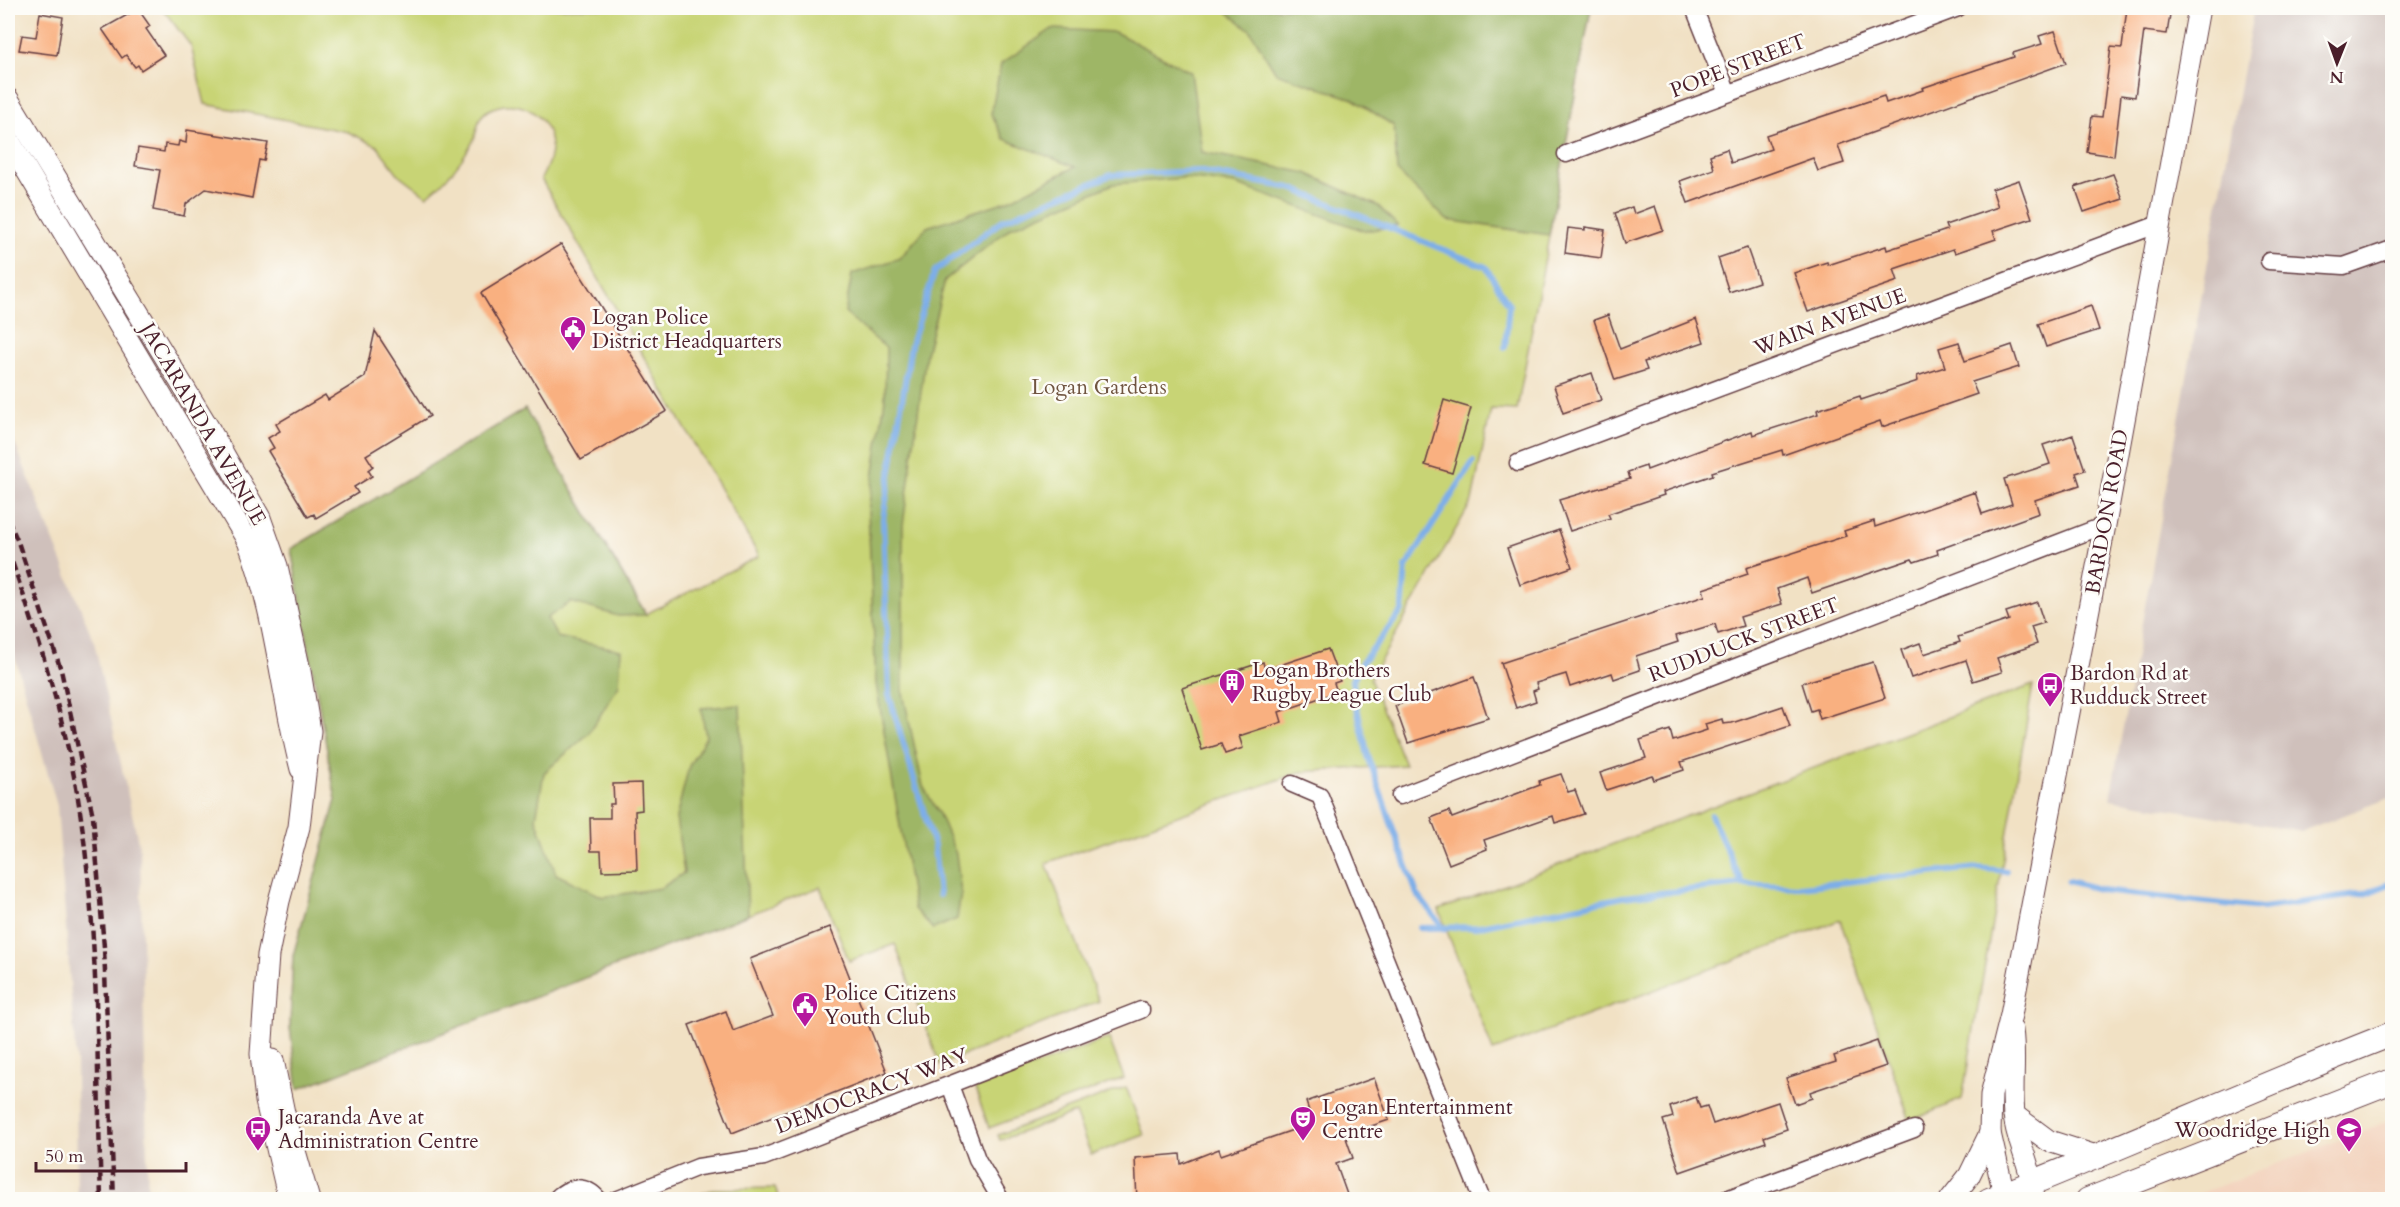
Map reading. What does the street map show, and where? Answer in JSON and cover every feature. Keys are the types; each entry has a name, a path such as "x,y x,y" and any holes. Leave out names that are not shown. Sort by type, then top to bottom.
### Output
{"main road":[{"path":"2001,1198 2033,1191 2099,1157 2309,1066 2392,1034"},
{"path":"2088,1200 2392,1080"}],"street":[{"path":"1694,8 1728,93"},
{"name":"POPE STREET","path":"1566,154 1958,8"},
{"name":"BARDON ROAD","path":"2001,1198 1990,1133 1991,1095 2011,1015 2105,525 2199,8"},
{"name":"JACARANDA AVENUE","path":"8,99 174,369 260,518 277,566 300,670 310,731 299,827 272,931 261,1054 266,1101 289,1200"},
{"name":"JACARANDA AVENUE","path":"8,139 248,541 263,580 291,730 304,781"},
{"name":"WAIN AVENUE","path":"1518,463 2159,224"},
{"path":"2269,261 2344,266 2392,249"},
{"name":"RUDDUCK STREET","path":"1400,796 2105,525"},
{"path":"1292,784 1320,796 1482,1200"},
{"name":"JACARANDA AVENUE","path":"264,1010 289,1129 309,1200"},
{"name":"DEMOCRACY WAY","path":"616,1200 698,1167 764,1157 1141,1011"},
{"name":"BARDON ROAD","path":"2011,1015 2015,1055 2014,1115 2033,1191"},
{"path":"950,1085 977,1159 1001,1200"},
{"path":"2014,1115 2049,1141 2099,1157"},
{"path":"289,1129 311,1167 321,1200"},
{"path":"1724,1200 1914,1129"},
{"path":"1950,1200 1969,1176 1990,1133"},
{"path":"555,1200 568,1189 576,1187 592,1192 599,1200"}],"shaded area":[{"path":"2254,8 2392,8 2392,797 2302,831 2110,799"},
{"path":"8,426 94,642 140,850 148,1199 77,1199 76,1063 57,806 8,633"},
{"name":"Woodridge High","path":"2392,1120 2392,1199 2185,1199 2219,1186"}],"green space":[{"name":"Logan Gardens","path":"162,8 1591,8 1517,410 1491,409 1472,501 1370,679 1405,765 1300,772 1046,863 1099,1001 940,1065 895,944 849,961 820,887 298,1089 290,1027 293,956 336,800 291,549 525,409 646,614 759,556 541,179 549,162 551,145 549,134 537,116 519,106 509,105 498,106 487,111 483,114 474,139 463,158 427,196 399,175 377,146 348,132 205,104 191,46"},
{"path":"1222,8 1591,8 1549,235 1447,220 1397,171 1394,126 1353,99 1276,73 1250,30"},
{"path":"1052,29 1115,32 1191,72 1202,152 1306,173 1378,206 1398,226 1365,231 1235,184 1183,178 1113,184 1010,228 945,280 926,354 903,525 903,693 923,786 939,814 956,854 961,893 957,919 933,929 914,909 876,684 868,511 885,399 886,348 845,313 852,274 900,258 927,227 1007,201 1075,167 1004,139 991,114 1001,64"},
{"path":"525,409 646,615 618,616 571,602 547,618 557,637 621,650 619,685 589,733 544,773 536,818 556,874 603,897 661,888 684,873 676,818 689,766 706,737 701,708 740,705 748,915 298,1089 290,1027 293,956 336,800 291,549"},
{"path":"2033,685 1962,1099 1910,1121 1840,920 1493,1051 1439,910"},
{"path":"1109,1038 1124,1078 989,1128 975,1088"},
{"path":"1126,1087 1144,1135 1091,1155 1075,1113 1000,1140 998,1135"},
{"path":"775,1188 779,1199 688,1199 714,1189"}],"building":[{"path":"2127,8 2171,8 2167,34 2144,31 2135,97 2121,95 2114,156 2087,152 2092,116 2102,117 2111,47 2122,48"},
{"path":"138,9 150,26 146,29 164,55 141,70 138,65 135,67 126,55 122,58 102,29"},
{"path":"40,13 63,17 57,55 19,50 22,35 36,37"},
{"path":"2055,31 2066,63 1838,145 1844,163 1818,171 1813,158 1688,203 1680,181 1714,169 1710,155 1727,149 1731,163 1771,149 1766,135 1884,96 1886,103 1923,90 1922,88 2014,57 2013,53 2042,44 2039,36"},
{"path":"187,130 268,143 264,161 259,160 252,198 206,189 186,204 184,216 153,210 160,170 135,166 138,148 164,152 165,144 178,146 179,141 186,143"},
{"path":"2113,174 2123,199 2084,212 2075,187"},
{"path":"2019,180 2032,218 1993,231 1996,239 1955,253 1953,249 1894,269 1898,281 1808,312 1794,273 1827,262 1828,265 1886,246 1887,250 1947,230 1945,225 1998,207 1992,189"},
{"path":"1655,206 1663,230 1625,243 1615,213 1632,207 1634,214"},
{"path":"1585,227 1605,230 1601,258 1565,253 1568,228 1585,230"},
{"name":"Logan Police District Headquarters","path":"561,244 667,411 581,460 481,293"},
{"path":"1747,248 1759,282 1729,292 1718,258"},
{"path":"2091,306 2099,330 2046,347 2038,324"},
{"path":"1608,315 1620,349 1696,319 1704,342 1644,362 1647,370 1615,380 1594,320"},
{"path":"375,331 430,416 366,455 373,466 368,470 372,476 354,487 358,493 316,518 314,514 308,517 268,451 274,448 268,438 280,431 276,424 325,395 328,400 365,377"},
{"path":"1959,342 1965,361 2012,345 2019,367 1972,382 1977,394 1882,427 1880,421 1783,455 1782,450 1712,472 1713,475 1663,492 1664,495 1608,514 1610,518 1570,531 1559,500 1630,479 1628,472 1646,466 1647,470 1752,431 1753,435 1818,414 1817,410 1860,396 1861,400 1918,381 1917,376 1945,367 1939,348"},
{"path":"1592,373 1601,400 1563,413 1554,386"},
{"path":"1444,400 1471,408 1452,473 1425,465"},
{"path":"2073,435 2085,470 2076,473 2080,485 2035,500 2039,513 1937,550 1938,554 1914,562 1912,559 1812,593 1807,578 1777,589 1782,604 1740,617 1743,626 1718,634 1715,624 1676,636 1678,642 1636,656 1640,670 1614,679 1612,673 1570,687 1566,674 1536,683 1538,689 1533,691 1536,701 1516,708 1501,663 1705,596 1703,589 1748,574 1746,568 1846,536 1844,531 1874,521 1875,527 1975,492 1982,514 2012,504 2004,479 2050,464 2043,445"},
{"path":"1559,530 1572,567 1520,585 1507,548"},
{"path":"2037,602 2044,623 2031,627 2037,644 1997,658 2002,672 1973,681 1966,660 1911,678 1901,650 1920,643 1924,654 1960,642 1958,637 2009,620 2006,612"},
{"name":"Logan Brothers Rugby League Club","path":"1328,649 1340,681 1334,683 1337,692 1279,712 1282,722 1239,736 1243,748 1225,754 1221,744 1202,750 1182,688 1263,662 1265,670"},
{"path":"1873,662 1885,698 1820,719 1817,709 1811,711 1802,683"},
{"path":"1474,677 1488,718 1408,743 1395,706"},
{"path":"1783,706 1790,726 1681,762 1684,770 1654,780 1652,775 1606,790 1600,773 1646,758 1640,740 1670,730 1673,741 1707,730 1705,724 1722,719 1723,724 1732,723"},
{"path":"1561,774 1568,792 1575,790 1584,814 1555,823 1553,816 1484,840 1487,849 1449,864 1431,818 1449,811 1452,818 1540,785 1539,781"},
{"path":"641,783 642,810 635,811 637,870 602,871 601,851 591,851 590,818 610,818 610,804 614,804 613,784"},
{"name":"Police Citizens Youth Club","path":"830,927 887,1072 732,1133 689,1025 726,1011 733,1031 773,1016 750,959"},
{"path":"1877,1041 1886,1066 1810,1092 1812,1098 1795,1104 1786,1078 1836,1062 1834,1056"},
{"name":"Logan Entertainment Centre","path":"1374,1078 1389,1120 1345,1135 1353,1158 1336,1164 1349,1200 1137,1200 1135,1158 1180,1154 1181,1164 1219,1149 1221,1155 1313,1123 1306,1102"},
{"path":"1696,1097 1700,1108 1707,1106 1713,1124 1778,1102 1787,1129 1764,1137 1766,1142 1680,1172 1663,1120 1673,1117 1670,1107"}],"waterway":[{"path":"939,895 934,846 889,695 883,519 911,345 935,271 1003,220 1111,175 1198,171 1291,188 1486,267 1509,305 1505,347"},
{"path":"1444,929 1417,894 1391,823 1368,756 1354,695 1353,680 1360,665 1402,611 1406,567 1473,462"},
{"path":"1711,815 1742,884"},
{"path":"1420,928 1475,927 1623,897 1742,884 1800,887 1977,868 2006,871"},
{"path":"2068,881 2110,892 2262,908 2364,894 2392,883"}],"railway":[{"path":"8,519 18,542 61,670 93,816 104,947 114,1200"},
{"path":"8,550 41,649 60,716 81,818 94,960 101,1200"}],"place":[{"name":"Logan Police District Headquarters","path":"573,352"},
{"name":"Logan Brothers Rugby League Club","path":"1232,705"},
{"name":"Bardon Rd at Rudduck Street","path":"2050,708"},
{"name":"Police Citizens Youth Club","path":"805,1028"},
{"name":"Logan Entertainment Centre","path":"1303,1142"},
{"name":"Jacaranda Ave at Administration Centre","path":"258,1152"},
{"name":"Woodridge High","path":"2349,1153"}]}
